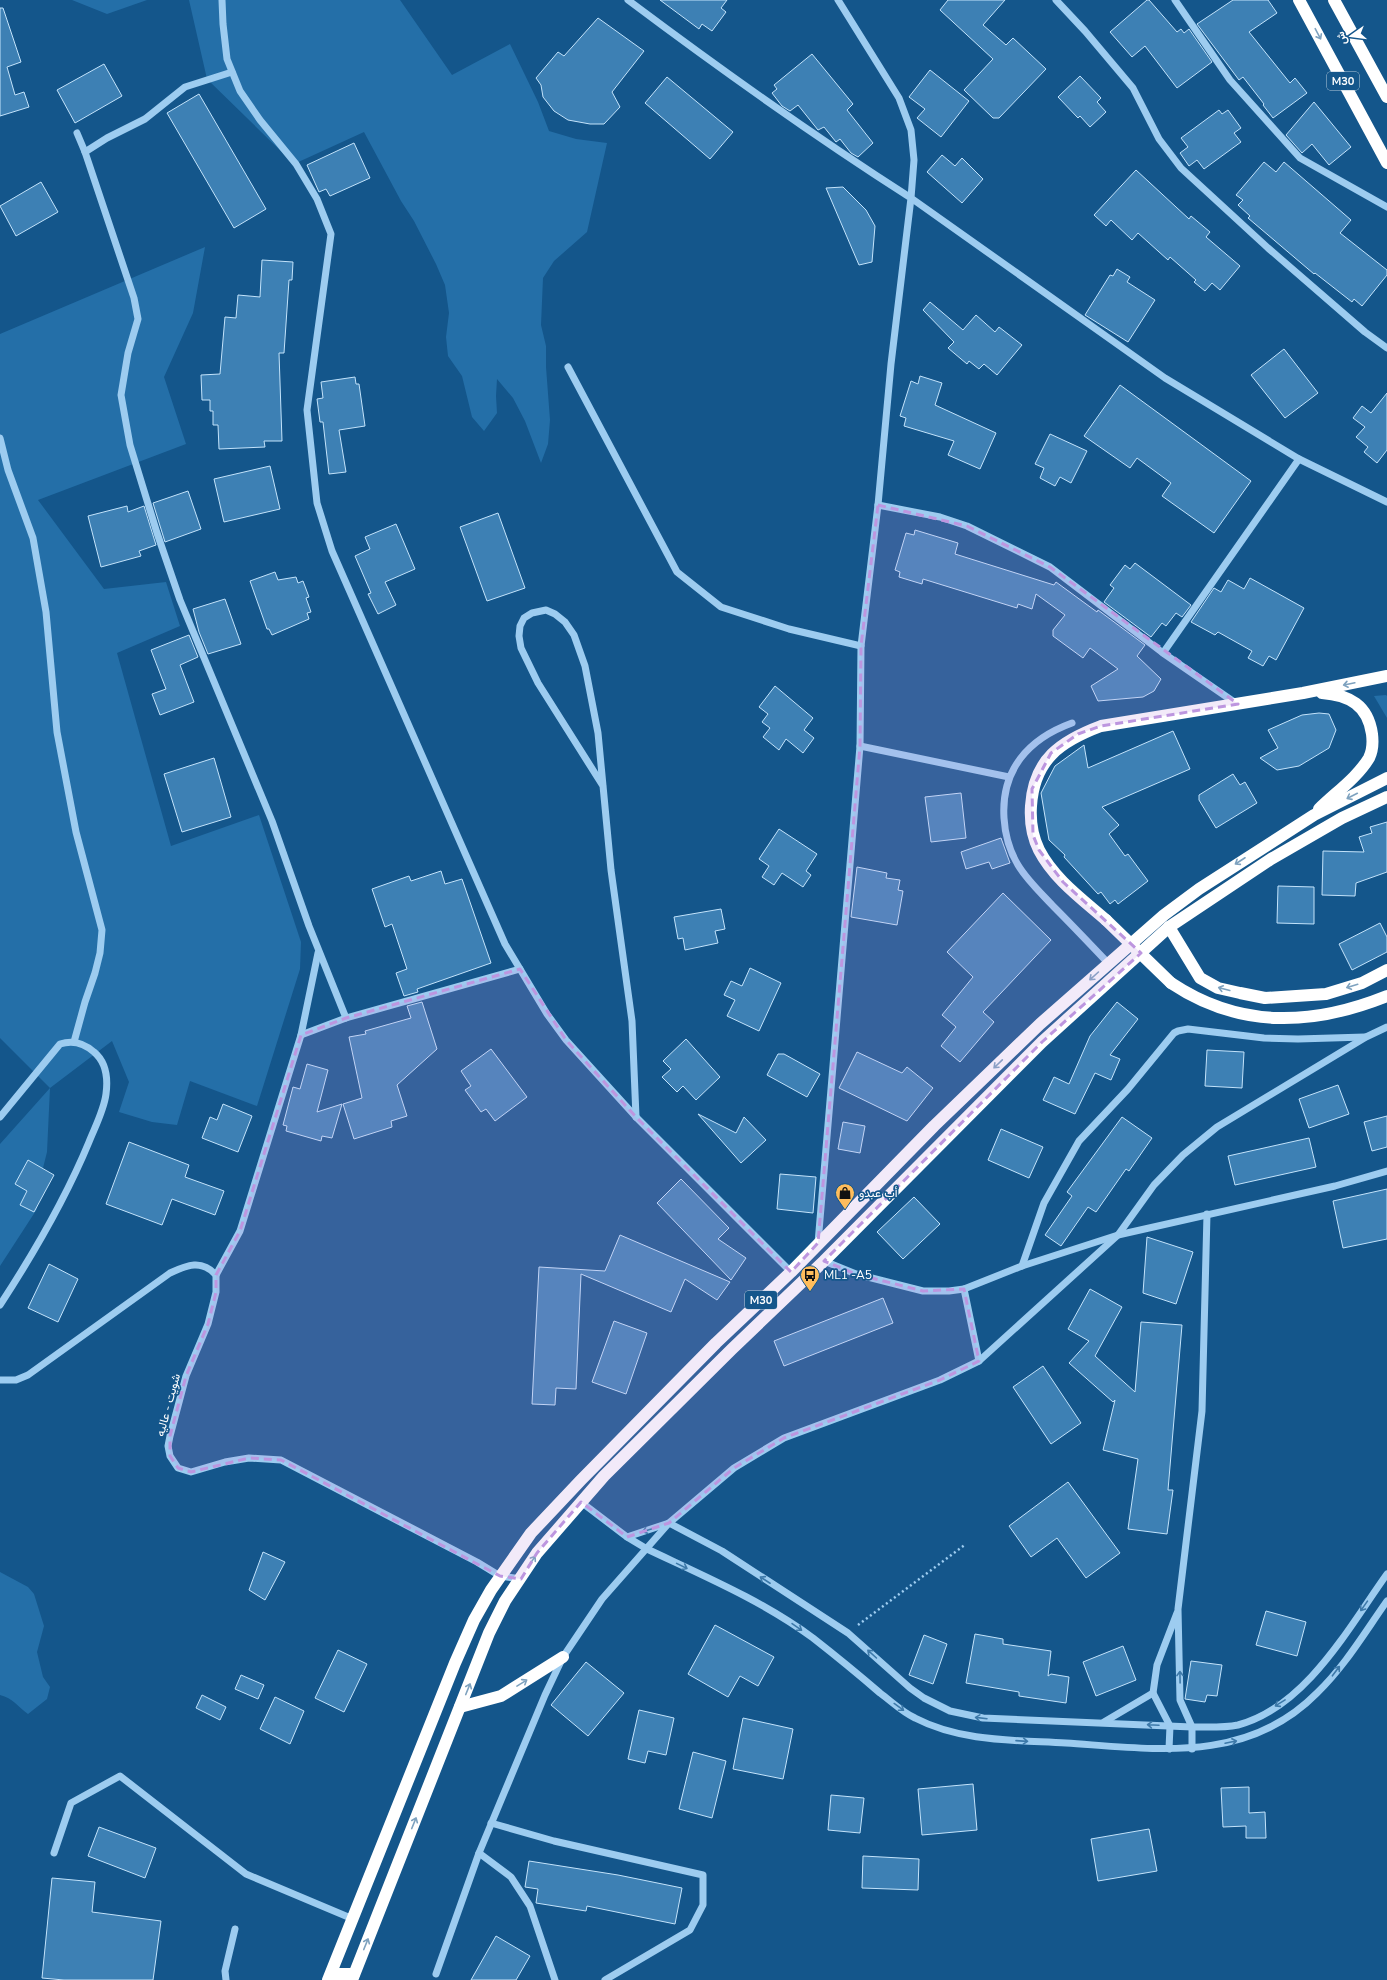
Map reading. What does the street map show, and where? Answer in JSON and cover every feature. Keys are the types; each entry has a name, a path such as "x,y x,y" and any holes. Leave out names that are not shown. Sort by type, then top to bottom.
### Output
{"highway":[{"name":"M30","path":"1299,0 1387,163"},
{"name":"M30","path":"1334,0 1387,98"},
{"path":"1387,676 1303,693 1102,726 1078,734 1052,753 1040,769 1032,789 1030,816 1033,835 1039,850 1063,882 1106,920 1171,983 1190,995 1208,1003 1249,1015 1269,1018 1309,1018 1365,1005 1387,996"},
{"path":"1303,693 1319,693 1342,696 1357,704 1370,721 1373,743 1368,759 1314,815"},
{"name":"M30","path":"330,1977 455,1663 474,1620 500,1576 531,1533 716,1343 790,1272 934,1126 1040,1024 1108,963 1164,915 1199,889 1314,815 1387,778"},
{"name":"M30","path":"353,1977 489,1633 505,1601 537,1553 581,1502 604,1476 732,1349 824,1261 1042,1042 1168,927 1271,858 1342,818 1387,797"},
{"path":"1168,927 1200,978 1218,988 1240,994 1265,998 1326,994 1362,983 1387,970"},
{"path":"460,1708 501,1696 563,1657"},
{"path":"330,1977 353,1977"}],"street":[{"path":"222,0 222,24 227,59 240,91 260,120 296,164 314,193 331,234 307,410 317,503 332,551 505,944 547,1014 566,1040 636,1117 790,1272"},
{"path":"628,0 705,58 823,140 912,198 1165,378 1299,459 1387,502"},
{"path":"818,1243 860,746 861,646 878,505 891,364 912,198 914,160 911,130 899,98 838,0"},
{"path":"1056,0 1085,31 1133,88 1159,139 1181,168 1268,248 1365,332 1387,348"},
{"path":"1175,0 1230,80 1300,158 1387,207"},
{"path":"86,152 107,138 145,119 185,87 232,72"},
{"path":"77,133 86,152 135,305 138,319 128,353 121,395 130,444 156,534 180,600 272,821 319,952 346,1018"},
{"path":"568,367 677,572 721,607 789,629 861,646"},
{"path":"0,438 8,470 33,538 46,612 57,732 76,832 102,930 97,967 74,1042"},
{"path":"1163,652 1299,459"},
{"path":"878,505 967,526 1050,567 1163,652 1238,704"},
{"path":"603,786 538,683 521,648 519,636 520,626 524,618 532,613 546,610 555,614 565,622 574,635 585,666 593,707 603,786 611,870 632,1021 636,1117"},
{"path":"1072,723 1056,729 1030,748 1020,759 1009,777 1004,798 1005,829 1012,854 1024,874 1108,963"},
{"path":"860,746 1009,777"},
{"path":"0,1380 16,1380 28,1375 170,1273 186,1265 201,1265 212,1270 216,1275 240,1230 301,1035 319,952"},
{"path":"301,1035 346,1018 520,970"},
{"path":"436,1974 479,1853 545,1695 563,1657 602,1599 669,1523 734,1468 784,1438 940,1380 980,1361 1118,1235 1154,1185 1202,1138 1366,1037 1387,1027"},
{"path":"1022,1266 1044,1203 1079,1141 1128,1089 1170,1037 1178,1031 1188,1029 1264,1038 1366,1037"},
{"path":"0,1117 54,1049 60,1044 74,1042 89,1048 102,1061 106,1079 104,1105 73,1180 31,1258 0,1305"},
{"path":"824,1261 856,1274 923,1291 949,1291 964,1289 1022,1266 1118,1235 1335,1186 1387,1170"},
{"path":"1192,1749 1192,1727 1180,1700 1178,1609 1202,1411 1207,1214"},
{"name":"شويت - عاليه","path":"216,1275 216,1292 208,1324 186,1376 168,1446 170,1456 178,1468 191,1472 225,1462 249,1458 281,1460 470,1558 500,1576"},
{"path":"964,1289 980,1361"},
{"path":"581,1502 628,1537 647,1549 777,1613 814,1639 894,1704 913,1717 955,1734 995,1739 1139,1749 1192,1749 1253,1736 1302,1708 1334,1675 1387,1600"},
{"path":"628,1537 669,1523 722,1551 848,1633 910,1688 938,1706 950,1711 983,1718 1104,1722 1192,1727 1224,1727 1247,1722 1293,1696 1322,1665 1387,1574"},
{"path":"500,1576 521,1579"},
{"path":"1169,1749 1170,1726 1153,1693 1157,1665 1178,1609"},
{"path":"1104,1722 1153,1693"},
{"path":"54,1853 70,1803 120,1776 246,1874 353,1919"},
{"path":"492,1823 554,1842 703,1875 703,1905 690,1930 605,1980"},
{"path":"479,1853 511,1877 530,1906 555,1980"},
{"path":"226,1980 225,1972 235,1929"}],"path":[{"path":"848,1633 966,1544"}],"highlighted area":[{"path":"878,505 967,526 1050,567 1238,704 1101,726 1078,734 1051,753 1032,789 1033,835 1039,850 1063,882 1141,953 1042,1042 824,1261 856,1274 923,1291 964,1289 979,1361 940,1380 784,1438 734,1468 669,1523 627,1537 581,1502 537,1553 521,1579 500,1576 281,1460 249,1458 191,1472 178,1468 170,1456 170,1436 186,1376 208,1324 216,1292 216,1275 240,1231 301,1035 346,1018 520,969 566,1040 636,1117 791,1272 818,1243 860,746 861,646"}],"shaded area":[{"path":"72,0 147,0 107,14"},
{"path":"189,0 400,0 452,75 510,44 538,102 549,131 576,139 607,143 587,232 554,261 543,278 541,325 546,346 550,420 548,444 541,463 525,421 513,398 497,379 497,413 484,431 472,417 462,376 448,356 446,337 449,313 445,285 414,221 401,201 364,132 294,164 207,79"},
{"path":"205,247 193,313 164,377 186,444 38,500 104,589 166,582 180,626 117,653 171,846 259,815 301,942 300,969 257,1106 190,1081 177,1125 152,1122 119,1112 129,1082 112,1041 50,1088 0,1038 0,334"},
{"path":"1374,696 1387,696 1387,718"},
{"path":"50,1088 47,1152 42,1172 37,1209 0,1266 0,1144"},
{"path":"0,1572 28,1587 34,1594 44,1626 37,1652 43,1677 50,1687 47,1699 28,1714 12,1700 0,1695"}],"building":[{"path":"660,0 727,0 721,8 726,12 712,31 702,24 699,29"},
{"path":"948,0 1005,0 983,25 1006,45 1013,38 1046,69 999,118 993,118 964,90 993,59 940,10"},
{"path":"1147,0 1149,0 1177,32 1181,29 1184,33 1189,29 1212,62 1177,88 1145,46 1132,57 1110,32"},
{"path":"1233,0 1268,0 1277,13 1249,32 1290,83 1295,78 1307,93 1273,118 1243,77 1239,80 1197,24"},
{"path":"0,8 3,8 21,62 7,67 15,95 24,92 29,107 0,116"},
{"path":"598,18 644,51 612,92 620,107 604,124 590,124 568,120 554,111 543,97 541,85 536,78 558,52 564,56"},
{"path":"812,54 853,104 847,110 873,143 858,157 851,153 840,139 836,142 824,127 818,130 798,105 790,111 782,106 772,93 777,89 774,85"},
{"path":"104,64 122,96 75,123 57,90"},
{"path":"930,70 969,101 941,137 917,118 925,109 909,97"},
{"path":"1080,76 1101,98 1097,102 1106,112 1090,127 1080,116 1078,118 1058,97"},
{"path":"667,77 733,132 710,159 645,103"},
{"path":"199,94 266,209 234,228 167,113"},
{"path":"1314,102 1351,147 1329,165 1312,144 1302,153 1286,135"},
{"path":"1219,110 1222,114 1228,110 1241,128 1234,133 1241,142 1204,169 1197,160 1189,166 1180,153 1188,147 1181,138"},
{"path":"354,143 370,178 330,196 326,189 319,192 307,165"},
{"path":"942,155 955,166 962,158 983,179 962,203 927,172"},
{"path":"1264,162 1276,172 1284,162 1351,220 1340,233 1387,270 1387,275 1362,306 1354,299 1352,302 1315,273 1314,274 1248,218 1250,216 1238,205 1243,200 1236,195"},
{"path":"1136,170 1189,219 1191,216 1210,232 1206,237 1240,266 1220,290 1212,283 1205,291 1194,282 1196,280 1170,257 1168,260 1138,233 1132,240 1111,220 1106,226 1094,215"},
{"path":"41,182 58,212 16,236 0,206"},
{"path":"843,187 866,210 875,226 872,262 859,265 826,188"},
{"path":"262,260 293,262 292,280 289,280 284,353 279,353 282,441 264,441 265,447 219,449 218,425 213,425 213,411 210,411 210,400 202,400 201,375 220,374 225,317 236,318 238,295 260,297"},
{"path":"1117,269 1130,277 1127,282 1155,300 1128,342 1085,315 1110,275 1113,276"},
{"path":"930,302 963,330 976,315 995,332 999,327 1022,345 997,375 984,364 979,369 969,361 967,364 948,348 954,342 923,310"},
{"path":"1284,349 1318,393 1285,418 1251,375"},
{"path":"920,376 942,383 935,405 996,433 980,469 948,455 954,441 904,426 906,418 900,416 911,381 918,384"},
{"path":"355,377 356,384 359,384 365,426 339,430 346,472 329,474 323,422 320,422 317,399 323,398 321,382"},
{"path":"1120,385 1251,481 1214,533 1162,496 1171,483 1137,458 1130,468 1084,436"},
{"path":"1387,393 1387,450 1377,463 1364,452 1368,447 1356,437 1365,427 1353,418 1362,406 1371,413"},
{"path":"1050,434 1087,451 1071,483 1060,477 1055,486 1040,478 1044,468 1035,464"},
{"path":"270,466 280,509 224,522 214,479"},
{"path":"188,491 201,529 165,542 153,503"},
{"path":"127,506 128,512 144,506 156,545 139,551 141,556 101,567 88,516"},
{"path":"498,513 525,588 487,601 460,527"},
{"path":"396,524 415,569 385,582 396,605 378,614 368,594 371,593 355,556 370,549 365,537"},
{"path":"915,530 958,543 955,554 1054,585 1056,582 1097,612 1098,610 1145,645 1137,656 1161,679 1154,691 1143,697 1098,701 1091,686 1118,669 1090,648 1083,658 1053,636 1053,630 1065,615 1036,594 1032,609 1018,604 1017,608 923,579 922,584 899,577 900,572 895,570 906,533 914,535"},
{"path":"1135,563 1191,605 1182,617 1176,613 1166,626 1162,623 1151,637 1104,602 1114,588 1110,585 1125,565 1130,569"},
{"path":"275,572 278,580 296,577 298,583 303,581 309,597 306,598 311,612 307,613 309,619 272,635 269,629 267,629 250,581"},
{"path":"1250,578 1304,608 1276,660 1269,656 1263,666 1248,658 1252,651 1218,632 1215,635 1191,622 1214,588 1221,592 1228,580 1244,589"},
{"path":"225,599 241,644 208,654 199,632 193,609"},
{"path":"189,635 198,657 180,665 194,702 160,715 152,694 166,689 151,650"},
{"path":"775,686 813,718 804,730 814,738 803,753 786,739 779,750 763,737 770,728 762,722 768,714 759,707"},
{"path":"1319,713 1329,714 1336,730 1329,748 1299,766 1277,770 1260,758 1278,748 1268,730 1302,715"},
{"path":"1173,731 1190,769 1102,807 1119,825 1109,834 1125,856 1128,854 1148,881 1118,904 1115,900 1110,904 1101,892 1098,894 1064,857 1065,855 1049,840 1041,793 1055,766 1084,745 1088,768"},
{"path":"214,758 231,817 182,832 164,774"},
{"path":"1233,774 1240,785 1245,782 1257,803 1216,828 1199,800 1199,795"},
{"path":"961,793 966,838 931,842 925,797"},
{"path":"1387,822 1387,872 1356,883 1355,896 1322,895 1323,851 1364,852 1359,837 1372,833 1370,827"},
{"path":"779,829 817,854 806,871 811,875 803,887 782,873 774,885 762,877 769,866 759,859"},
{"path":"1001,838 1010,863 992,869 989,862 966,869 961,852"},
{"path":"857,867 887,873 886,878 900,880 898,890 903,891 897,925 851,917"},
{"path":"441,871 445,884 462,879 491,963 417,989 418,992 404,996 396,973 407,969 392,924 385,927 372,889 409,876 411,881"},
{"path":"1278,886 1314,887 1314,924 1277,923"},
{"path":"1003,893 1051,940 983,1012 994,1022 960,1062 941,1046 956,1027 942,1015 973,977 947,952"},
{"path":"721,909 725,929 715,931 718,943 685,950 683,938 678,939 674,917"},
{"path":"1380,923 1387,937 1387,952 1352,970 1339,944"},
{"path":"750,968 781,983 759,1031 727,1016 735,1000 724,995 731,981 742,986"},
{"path":"422,1002 437,1049 397,1085 407,1116 391,1121 392,1127 354,1139 343,1104 362,1098 349,1037 366,1034 365,1031 411,1018 407,1006"},
{"path":"1117,1002 1138,1019 1110,1055 1120,1059 1111,1080 1095,1073 1075,1114 1043,1100 1054,1077 1069,1084 1090,1036"},
{"path":"686,1039 720,1077 696,1100 683,1086 677,1092 662,1077 671,1069 663,1061"},
{"path":"491,1049 527,1097 495,1121 486,1109 481,1112 465,1090 471,1086 461,1071"},
{"path":"1207,1050 1244,1052 1242,1088 1205,1086"},
{"path":"857,1052 902,1073 907,1067 933,1088 907,1121 839,1088"},
{"path":"778,1054 784,1054 820,1074 807,1097 767,1075"},
{"path":"307,1064 328,1070 317,1112 342,1104 332,1138 322,1136 321,1141 286,1131 287,1126 283,1125 293,1087 300,1089"},
{"path":"1338,1085 1349,1114 1309,1128 1299,1099"},
{"path":"223,1104 252,1116 238,1152 202,1138 210,1117 217,1120"},
{"path":"698,1114 736,1133 744,1117 766,1140 741,1163"},
{"path":"1387,1116 1387,1147 1372,1151 1364,1122"},
{"path":"1122,1117 1152,1138 1129,1171 1126,1169 1096,1212 1088,1207 1061,1246 1045,1235 1072,1196 1067,1192"},
{"path":"843,1122 865,1126 860,1153 838,1149"},
{"path":"1001,1129 1043,1147 1029,1178 988,1160"},
{"path":"1309,1138 1316,1167 1235,1185 1228,1156"},
{"path":"129,1142 189,1165 185,1177 224,1191 215,1215 172,1199 162,1225 106,1204"},
{"path":"28,1160 54,1175 34,1212 20,1205 27,1191 15,1184"},
{"path":"780,1174 816,1177 813,1213 777,1209"},
{"path":"681,1179 729,1228 718,1239 746,1258 731,1280 657,1203"},
{"path":"1387,1189 1387,1239 1343,1248 1333,1201"},
{"path":"914,1197 940,1224 903,1259 877,1232"},
{"path":"620,1235 730,1282 717,1300 685,1279 671,1312 581,1274 576,1389 556,1388 555,1405 532,1404 539,1267 605,1271"},
{"path":"1147,1237 1193,1252 1176,1304 1143,1293"},
{"path":"49,1264 78,1279 58,1322 28,1308"},
{"path":"1090,1289 1122,1307 1095,1356 1135,1392 1141,1322 1182,1325 1168,1490 1173,1490 1167,1534 1128,1529 1138,1459 1103,1450 1115,1400 1113,1402 1069,1363 1089,1341 1068,1329"},
{"path":"883,1298 893,1323 784,1366 774,1341"},
{"path":"614,1321 647,1333 626,1394 592,1382"},
{"path":"1043,1366 1081,1423 1051,1444 1013,1387"},
{"path":"1068,1482 1120,1553 1086,1578 1057,1538 1031,1557 1009,1526"},
{"path":"263,1552 285,1562 265,1600 249,1590"},
{"path":"1266,1611 1306,1622 1297,1656 1256,1645"},
{"path":"715,1625 774,1657 758,1686 740,1676 728,1697 688,1674"},
{"path":"975,1634 1003,1639 1003,1644 1051,1651 1048,1676 1051,1674 1069,1677 1066,1703 1019,1696 1019,1692 966,1683"},
{"path":"924,1635 947,1644 933,1684 909,1675"},
{"path":"1123,1646 1136,1680 1096,1696 1083,1662"},
{"path":"338,1650 367,1664 344,1712 315,1698"},
{"path":"1191,1661 1222,1665 1217,1696 1207,1695 1205,1702 1185,1699"},
{"path":"586,1662 624,1693 588,1736 551,1705"},
{"path":"241,1675 264,1685 258,1699 235,1689"},
{"path":"202,1695 226,1707 220,1720 196,1708"},
{"path":"275,1697 304,1711 290,1744 260,1729"},
{"path":"639,1710 674,1718 666,1755 648,1751 645,1763 628,1759"},
{"path":"743,1718 793,1729 783,1779 733,1769"},
{"path":"693,1752 726,1761 712,1818 679,1809"},
{"path":"973,1784 977,1830 922,1835 918,1789"},
{"path":"1249,1787 1249,1813 1265,1812 1266,1838 1246,1838 1246,1826 1223,1827 1221,1788"},
{"path":"831,1795 864,1798 860,1833 828,1830"},
{"path":"99,1827 156,1848 145,1878 88,1856"},
{"path":"1149,1829 1157,1871 1098,1881 1091,1839"},
{"path":"863,1856 919,1859 918,1890 862,1888"},
{"path":"529,1861 618,1875 682,1888 675,1924 587,1906 586,1911 536,1903 538,1889 525,1887"},
{"path":"52,1878 95,1882 92,1912 161,1921 153,1980 64,1980 42,1978"},
{"path":"496,1936 530,1956 516,1980 471,1980"}],"place":[{"name":"أب عبدو","path":"845,1210"},
{"name":"ML1 -A5","path":"810,1292"}]}
